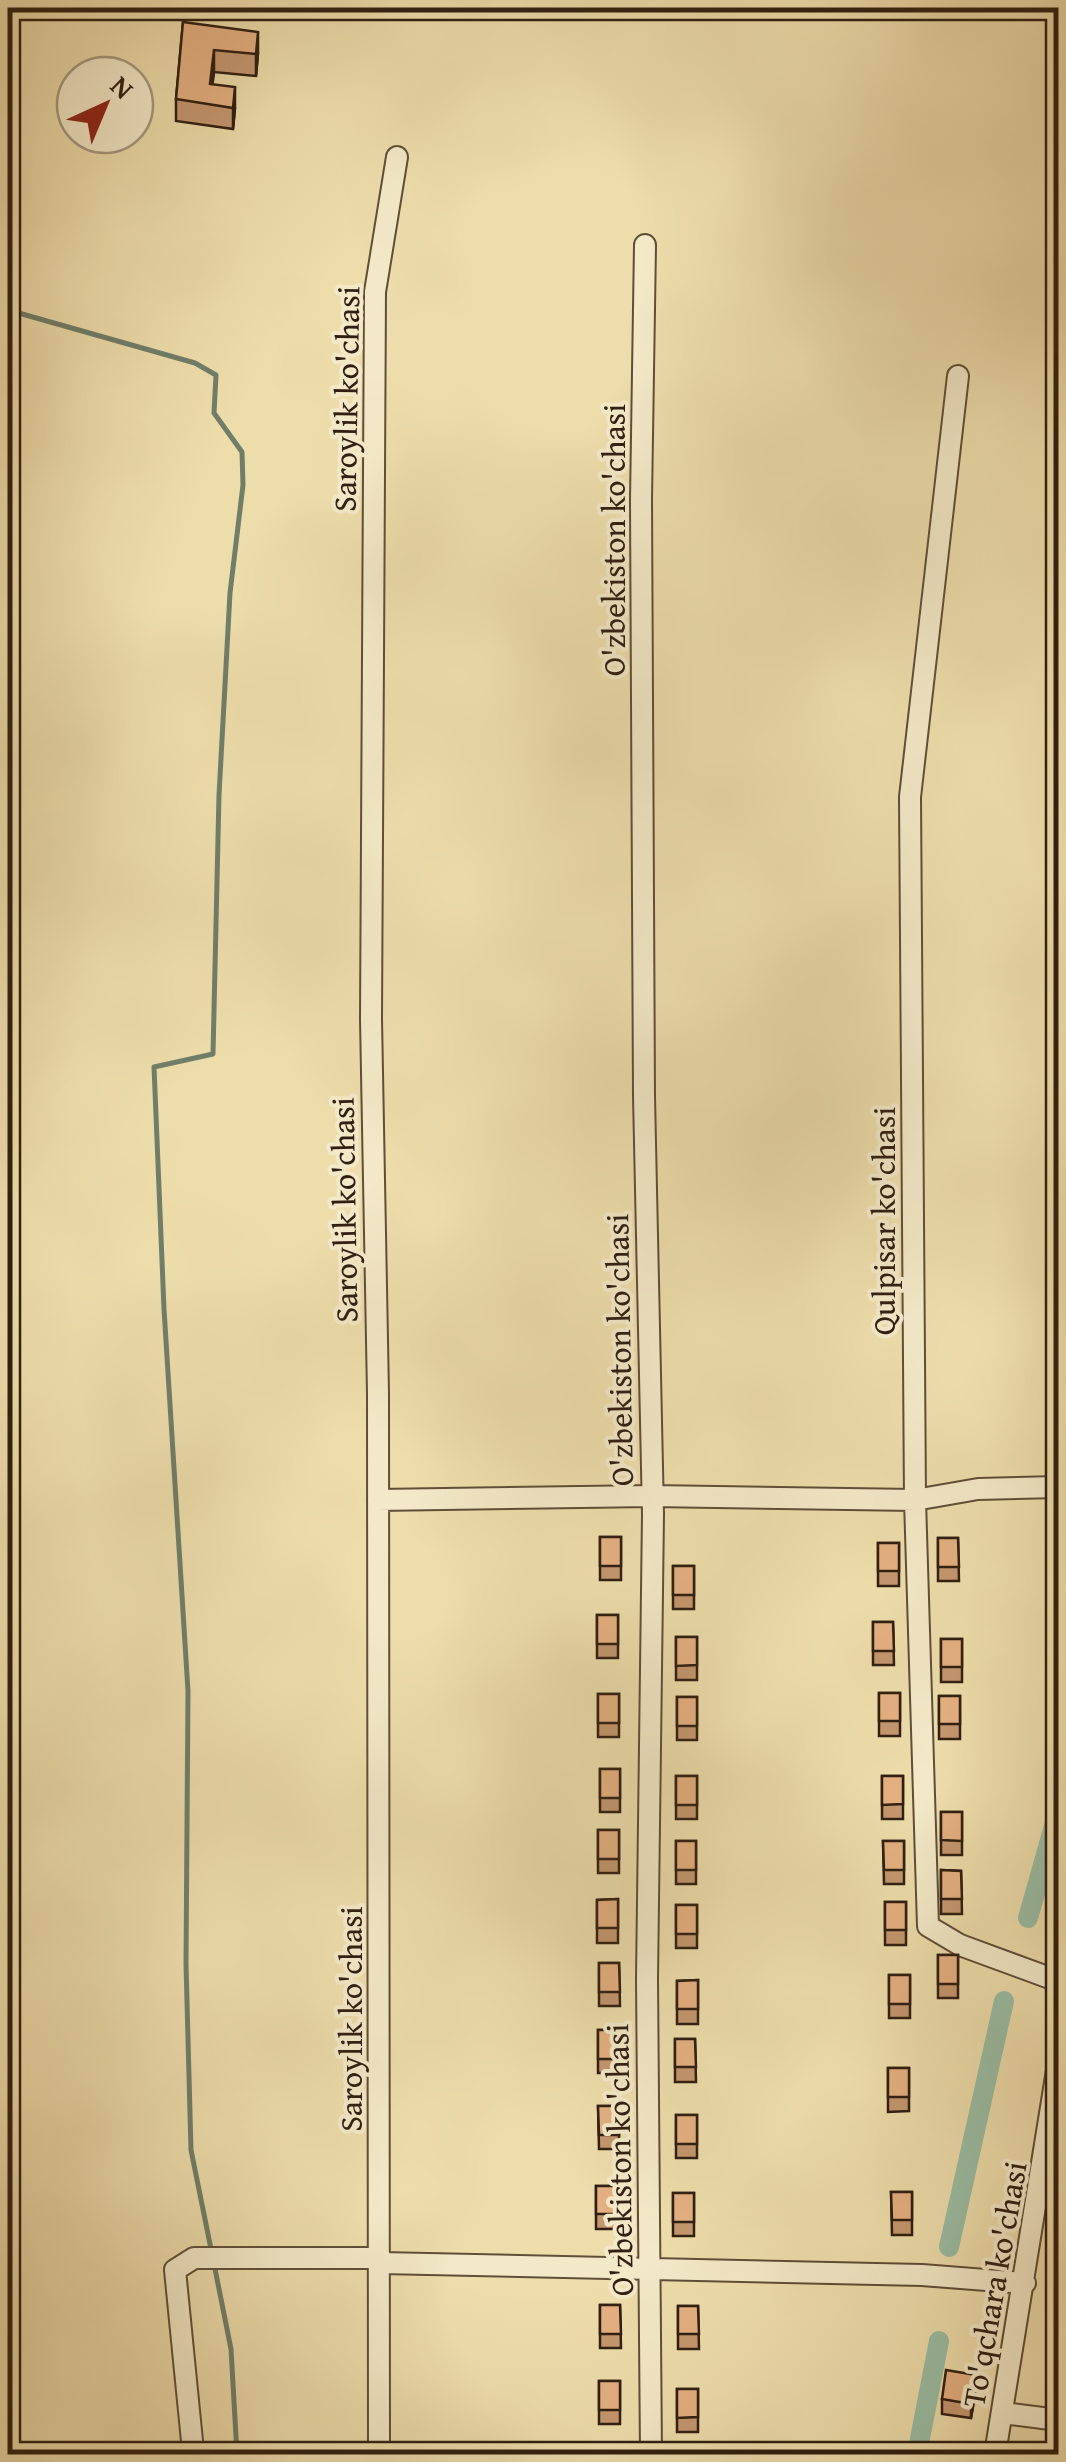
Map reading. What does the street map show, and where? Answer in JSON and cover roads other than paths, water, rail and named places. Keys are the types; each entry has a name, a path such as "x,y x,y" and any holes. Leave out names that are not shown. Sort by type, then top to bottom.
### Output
{"street":[{"name":"Saroylik ko'chasi","path":"379,2454 378,1500 371,1020 376,292 397,157"},
{"name":"O'zbekiston ko'chasi","path":"645,245 641,500 644,1076 652,1496 647,1959 651,2454"},
{"name":"Qulpisar ko'chasi","path":"958,376 910,797 914,1500 928,1926 960,1945 1058,1981"},
{"path":"378,1500 652,1496 914,1500 978,1489 1058,1487"},
{"name":"To'qchara ko'chasi","path":"995,2454 1054,2140 1058,2064"},
{"path":"192,2440 175,2270 194,2258 922,2275 1025,2283"},
{"path":"1003,2413 1058,2420"}],"waterway":[{"path":"8,310 195,363 216,375 214,413 242,452 243,485 230,593 219,795 213,1054 154,1067 164,1309 188,1691 186,1964 191,2150 212,2254"},
{"path":"1028,1918 1058,1812"},
{"path":"949,2247 1004,2001"},
{"path":"214,2264 231,2349 237,2454"},
{"path":"917,2454 939,2341"}]}
